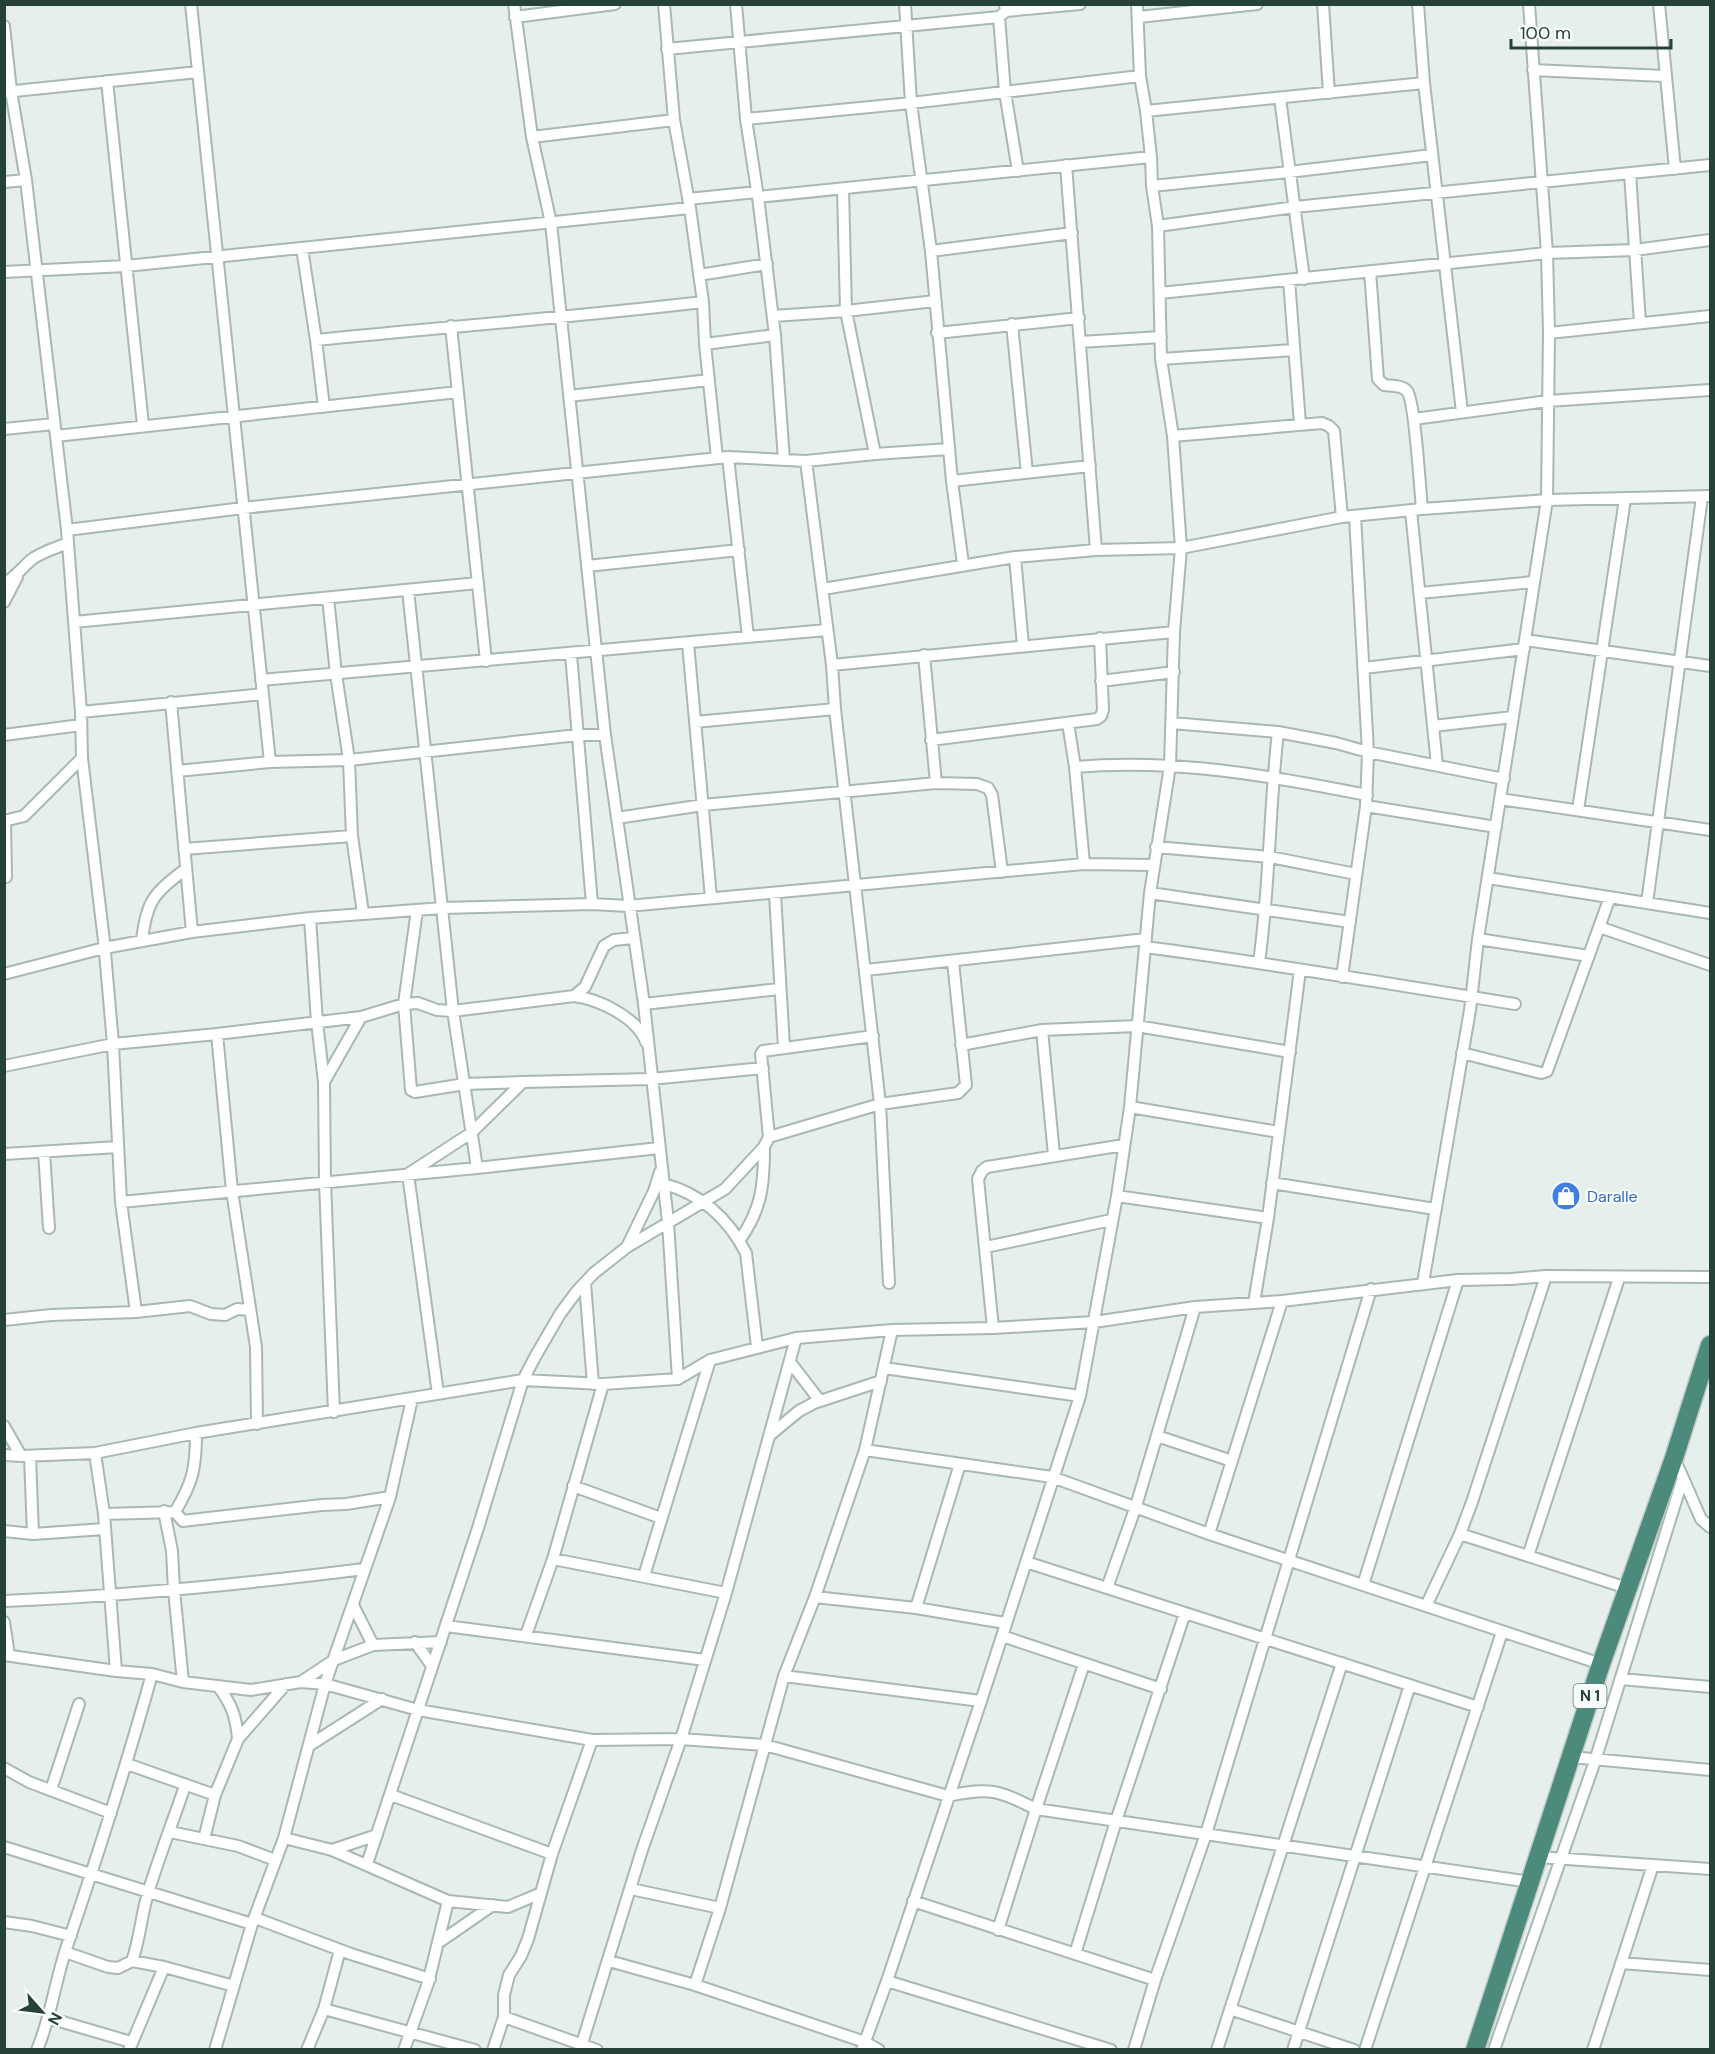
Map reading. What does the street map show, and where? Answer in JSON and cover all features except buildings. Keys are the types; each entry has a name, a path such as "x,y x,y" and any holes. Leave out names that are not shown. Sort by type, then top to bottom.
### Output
{"highway":[{"name":"N 1","path":"1475,2049 1601,1664 1674,1458 1710,1345"}],"street":[{"path":"191,4 270,762"},
{"path":"514,4 532,137 551,223 605,735 644,1004 664,1184 678,1379"},
{"path":"515,17 615,4"},
{"path":"664,4 674,120 703,302 709,380 739,550 748,637"},
{"path":"736,4 746,119 773,316 784,460"},
{"path":"905,4 911,103 922,181 952,481 963,564"},
{"path":"668,49 739,40 906,26 1004,11 1080,4"},
{"path":"863,2046 981,1701 1080,1396 1117,1196 1130,1107 1150,893 1170,766 1174,632 1181,548 1173,436 1161,359 1158,226 1140,76 1137,4"},
{"path":"1139,17 1257,4"},
{"path":"1323,4 1329,93"},
{"path":"1418,4 1424,83 1462,412"},
{"path":"1423,1283 1471,997 1478,939 1547,500 1549,333 1546,253 1529,4"},
{"path":"1659,4 1664,76 1675,169"},
{"path":"1004,11 1005,92 1018,171"},
{"path":"4,26 8,91 26,180 67,530 81,712 82,758 104,948 112,1044 121,1202 136,1312"},
{"path":"1533,70 1664,76"},
{"path":"8,91 198,72"},
{"path":"746,119 911,103 1140,76"},
{"path":"107,81 143,425"},
{"path":"1146,111 1424,83"},
{"path":"1280,98 1304,279"},
{"path":"532,137 674,120"},
{"path":"1152,186 1432,155"},
{"path":"4,272 126,266 551,223 758,195 843,189 1151,157"},
{"path":"1066,165 1096,550"},
{"path":"1158,226 1295,207 1710,165"},
{"path":"1630,173 1640,323"},
{"path":"4,182 26,180"},
{"path":"843,189 846,311 875,454"},
{"path":"930,252 1072,233"},
{"path":"1161,293 1546,253 1635,250 1710,240"},
{"path":"302,248 324,407"},
{"path":"699,275 767,264"},
{"path":"1370,271 1378,379 1384,386 1402,387 1406,390 1414,419 1420,592 1437,765"},
{"path":"1288,280 1300,424"},
{"path":"773,316 934,301"},
{"path":"316,340 451,326 561,318 703,302"},
{"path":"1549,333 1710,316"},
{"path":"938,333 1079,318"},
{"path":"1012,324 1027,473"},
{"path":"451,326 486,660"},
{"path":"705,344 775,335"},
{"path":"1080,342 1161,337"},
{"path":"1161,359 1294,350"},
{"path":"569,396 709,380"},
{"path":"1414,419 1548,401 1710,390"},
{"path":"56,436 458,392"},
{"path":"1173,436 1300,424 1322,423 1329,426 1334,432 1342,518"},
{"path":"4,429 54,424"},
{"path":"67,530 243,508 723,458 806,461 949,449"},
{"path":"806,461 828,630 880,1104 889,1283"},
{"path":"952,481 1090,466"},
{"path":"823,589 1015,556 1096,550 1181,548 1355,516 1547,500 1706,497 1679,661 1647,903"},
{"path":"1578,810 1625,499"},
{"path":"1342,977 1366,800 1368,752 1355,516"},
{"path":"4,584 47,550 68,543"},
{"path":"587,566 739,550"},
{"path":"1015,556 1023,646"},
{"path":"4,602 19,574"},
{"path":"1420,592 1533,582"},
{"path":"74,622 478,584"},
{"path":"408,590 453,1011 477,1168"},
{"path":"328,598 336,674 349,760 352,836 363,913"},
{"path":"261,680 828,630"},
{"path":"832,665 1174,632"},
{"path":"931,740 1068,723 1096,719 1101,716 1103,710 1100,638"},
{"path":"688,643 711,898"},
{"path":"1364,668 1524,644 1602,651 1710,666"},
{"path":"571,654 592,904"},
{"path":"924,655 936,783"},
{"path":"1101,681 1174,672"},
{"path":"81,712 263,694"},
{"path":"171,702 192,932"},
{"path":"695,722 835,709"},
{"path":"1433,726 1513,717"},
{"path":"1068,723 1075,767 1084,864"},
{"path":"1172,723 1278,732 1504,779"},
{"path":"4,735 81,725"},
{"path":"1259,962 1267,910 1273,776 1278,732"},
{"path":"177,771 270,762 349,760 578,735 605,735"},
{"path":"6,877 5,821 24,816 82,758"},
{"path":"1075,767 1170,766 1273,776 1366,800 1496,827"},
{"path":"617,818 704,805 936,783 977,784 988,788 992,795 1002,872"},
{"path":"1500,799 1710,830"},
{"path":"184,849 352,836"},
{"path":"1156,848 1270,857 1356,874"},
{"path":"4,974 104,948 142,941 192,932 310,918 442,908 592,904 628,906 1084,864 1154,865"},
{"path":"142,941 148,906 164,887 186,869"},
{"path":"1488,878 1710,913"},
{"path":"1150,893 1350,922"},
{"path":"775,894 784,1047"},
{"path":"1462,1053 1541,1073 1547,1071 1610,897"},
{"path":"417,910 404,1004 411,1090 415,1092 465,1084 651,1079 763,1068"},
{"path":"310,918 317,1022 324,1082 325,1182 334,1412"},
{"path":"1599,927 1710,965"},
{"path":"574,996 585,987 604,946 614,940 633,938"},
{"path":"1478,939 1589,956"},
{"path":"866,970 1145,943 1515,1004"},
{"path":"367,1864 441,1642 523,1380 561,1314 585,1283 627,1247 725,1189 767,1142 880,1104 958,1093 962,1090 966,1085 953,962"},
{"path":"1254,1304 1268,1218 1300,970"},
{"path":"644,1004 779,989"},
{"path":"4,1066 112,1044 361,1017 404,1004 418,1003 437,1010 453,1011 574,996 589,998 614,1010 644,1035 648,1047"},
{"path":"324,1082 361,1017"},
{"path":"962,1045 1042,1030 1137,1026 1290,1052"},
{"path":"1042,1030 1054,1155"},
{"path":"217,1034 232,1191 256,1347 257,1424"},
{"path":"740,1241 750,1225 763,1188 767,1142 761,1054 763,1051 784,1047 873,1036"},
{"path":"408,1173 471,1132 523,1082"},
{"path":"1130,1107 1279,1132"},
{"path":"993,1328 978,1179 982,1171 987,1167 1124,1144"},
{"path":"4,1154 118,1147"},
{"path":"121,1202 660,1148"},
{"path":"44,1152 49,1228"},
{"path":"627,1247 654,1191 662,1166"},
{"path":"408,1173 438,1394"},
{"path":"1272,1183 1435,1209"},
{"path":"664,1184 682,1189 706,1202 740,1241 746,1252 758,1347"},
{"path":"1117,1196 1268,1218"},
{"path":"986,1247 1112,1220"},
{"path":"1426,1606 1460,1534 1546,1276"},
{"path":"4,1455 95,1453 196,1433 523,1380 598,1384 678,1379 710,1360 796,1338 892,1330 993,1328 1094,1322 1195,1307 1254,1304 1458,1280 1546,1276 1710,1277"},
{"path":"1528,1556 1619,1278"},
{"path":"1363,1585 1458,1280"},
{"path":"526,1635 553,1559 598,1384 585,1283"},
{"path":"1134,2049 1155,1980 1206,1834 1371,1289"},
{"path":"1209,1534 1282,1301"},
{"path":"4,1320 51,1315 136,1312 190,1306 211,1314 225,1315 237,1309 249,1310"},
{"path":"1107,1588 1136,1506 1195,1307"},
{"path":"695,1985 720,1908 784,1676 815,1597 865,1450 892,1330"},
{"path":"581,2046 726,1593 796,1338"},
{"path":"644,1576 710,1360"},
{"path":"790,1362 820,1401"},
{"path":"885,1368 1080,1396"},
{"path":"770,1435 799,1411 820,1401 881,1381"},
{"path":"214,2049 253,1921 284,1838 325,1684 390,1497 412,1399"},
{"path":"4,1426 26,1456 33,1534"},
{"path":"183,1682 169,1511 193,1479 196,1433"},
{"path":"1157,1436 1233,1461"},
{"path":"865,1450 1052,1477 1209,1534 1601,1664"},
{"path":"95,1453 104,1514 116,1671"},
{"path":"1674,1458 1701,1519 1710,1527"},
{"path":"916,1608 960,1464"},
{"path":"1494,2049 1595,1761 1683,1479"},
{"path":"573,1486 661,1518"},
{"path":"104,1514 169,1511 183,1521 346,1504 390,1497"},
{"path":"4,1531 33,1534 104,1529"},
{"path":"1460,1534 1627,1588"},
{"path":"553,1559 726,1593"},
{"path":"1026,1562 1478,1707"},
{"path":"4,1601 111,1596 364,1569"},
{"path":"815,1597 916,1608 1005,1623"},
{"path":"353,1605 373,1645"},
{"path":"1075,1954 1116,1821 1185,1613"},
{"path":"4,1622 7,1655 152,1674 183,1682 250,1690 301,1682 325,1684 418,1710 592,1740 681,1739 765,1746 948,1796 976,1790 994,1791 1036,1809 1530,1882"},
{"path":"446,1626 705,1660"},
{"path":"1365,2049 1502,1632"},
{"path":"1002,1636 1161,1689"},
{"path":"415,1642 432,1666"},
{"path":"301,1682 334,1660 373,1645 441,1642"},
{"path":"1217,2049 1281,1845 1342,1663"},
{"path":"999,1930 1084,1664"},
{"path":"37,2049 49,2018 65,1953 127,1764 152,1674"},
{"path":"784,1676 981,1701"},
{"path":"1621,1679 1710,1687"},
{"path":"204,1839 215,1795 238,1739 286,1684"},
{"path":"1293,2049 1410,1685"},
{"path":"218,1686 236,1716 238,1739"},
{"path":"310,1745 382,1699"},
{"path":"51,1790 79,1704"},
{"path":"493,2049 504,2017 504,1995 509,1975 528,1939 539,1894 592,1740"},
{"path":"1571,1757 1710,1770"},
{"path":"127,1764 215,1795"},
{"path":"4,1768 28,1782 111,1813"},
{"path":"132,1961 139,1943 149,1891 185,1786"},
{"path":"391,1794 552,1854"},
{"path":"170,1832 238,1846 275,1860"},
{"path":"332,1850 377,1835"},
{"path":"284,1838 332,1850 448,1901 508,1907 539,1894"},
{"path":"4,1847 253,1921 429,1978"},
{"path":"1538,1857 1710,1869"},
{"path":"1593,2049 1653,1865"},
{"path":"631,1889 720,1908"},
{"path":"404,2049 429,1978 448,1901"},
{"path":"913,1901 1155,1980"},
{"path":"438,1943 493,1905"},
{"path":"4,1922 32,1926 71,1936"},
{"path":"307,2049 324,2009 340,1950"},
{"path":"65,1953 108,1967 118,1968 132,1961 234,1986"},
{"path":"609,1961 695,1985 863,2046 879,2049"},
{"path":"1621,1963 1710,1970"},
{"path":"49,2018 130,2045 149,2006 164,1967"},
{"path":"887,1981 1111,2049"},
{"path":"324,2009 475,2049"},
{"path":"1230,2009 1354,2049"},
{"path":"504,2017 581,2046 597,2049"}],"place":[{"name":"Daralle","path":"1566,1196"}]}
